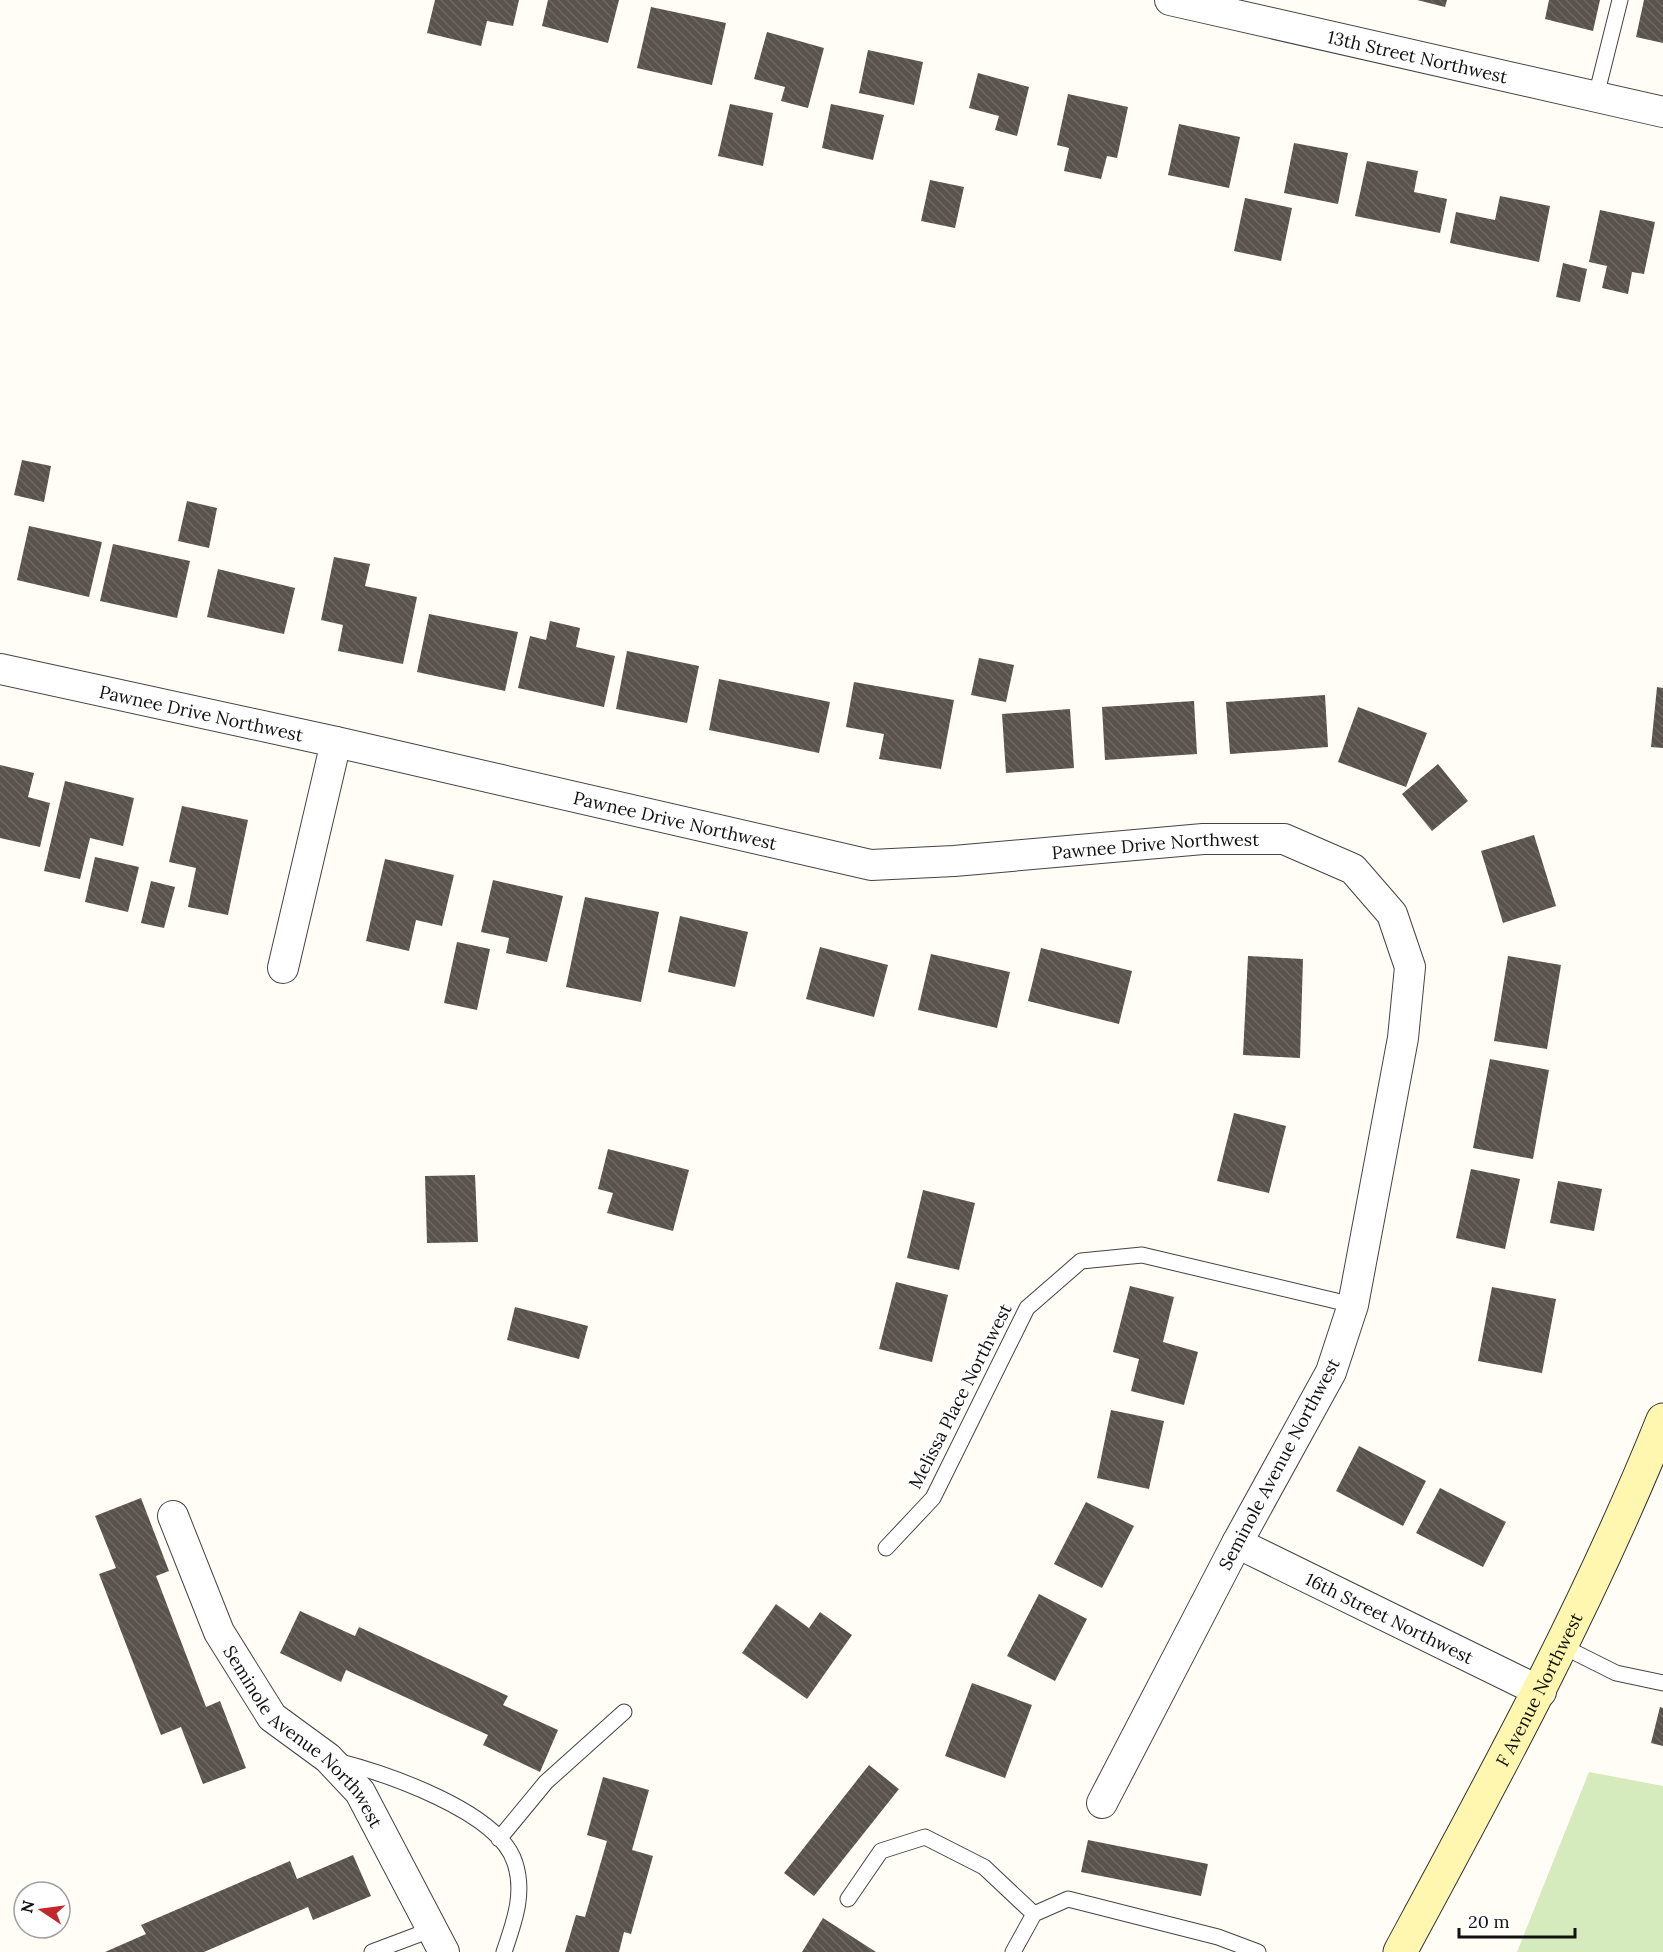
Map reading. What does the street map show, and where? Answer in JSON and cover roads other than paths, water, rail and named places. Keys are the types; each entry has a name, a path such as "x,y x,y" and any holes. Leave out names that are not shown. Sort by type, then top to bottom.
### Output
{"main road":[{"name":"F Avenue Northwest","path":"1400,1952 1541,1692 1630,1502 1663,1420"}],"street":[{"name":"13th Street Northwest","path":"1170,0 1286,13 1663,112"},
{"name":"Pawnee Drive Northwest","path":"0,669 336,742 871,865 954,861 1203,839 1284,839 1353,870"},
{"path":"283,968 336,742"},
{"name":"Seminole Avenue Northwest","path":"1102,1803 1237,1543 1331,1372 1353,1305 1403,1038 1410,967 1392,914 1353,870"},
{"name":"Seminole Avenue Northwest","path":"173,1516 219,1632 272,1717 328,1758 360,1791 438,1941"},
{"name":"16th Street Northwest","path":"1237,1543 1541,1692"}],"lane":[{"path":"1596,96 1620,0"},
{"name":"Melissa Place Northwest","path":"886,1548 933,1498 1027,1308 1081,1261 1142,1255 1353,1305"},
{"path":"1562,1646 1616,1673 1663,1683"},
{"path":"499,1839 546,1782 624,1712"},
{"path":"328,1758 411,1784 477,1820 499,1839 514,1860 520,1896 504,1952"},
{"path":"848,1899 881,1851 925,1837 984,1867 1034,1914"},
{"path":"1013,1952 1034,1914 1068,1899 1218,1937 1258,1952"},
{"path":"372,1952 438,1941"}]}
